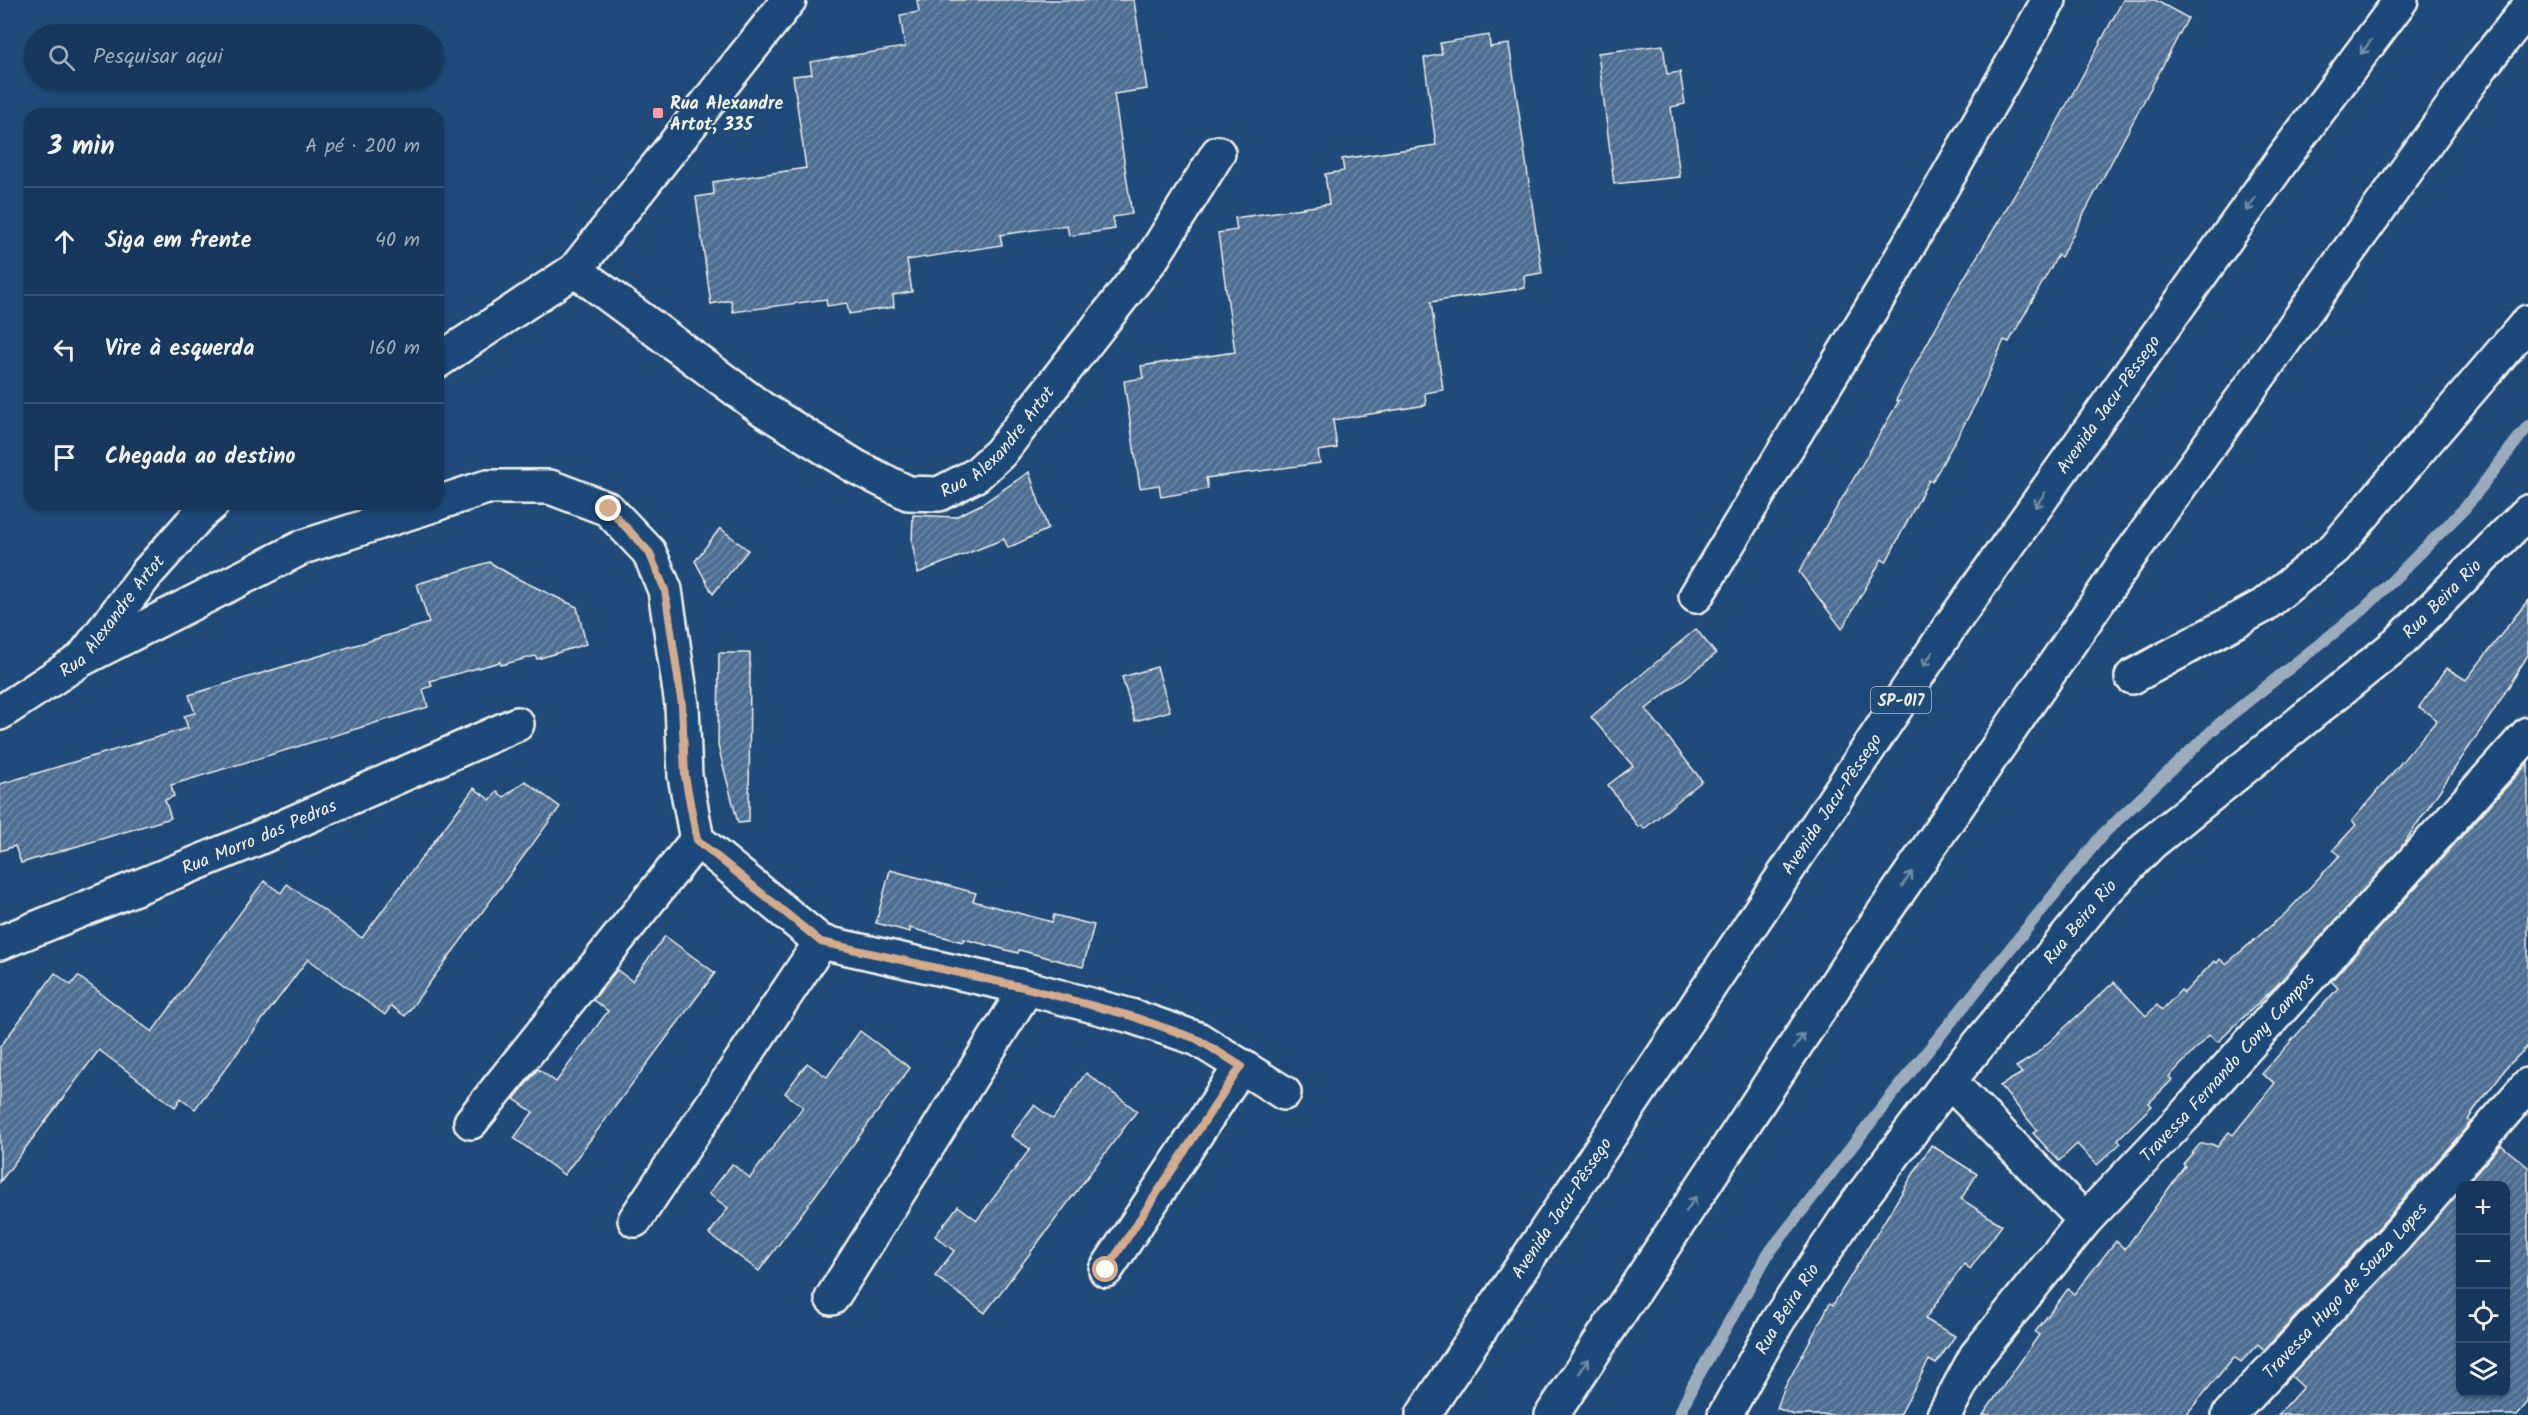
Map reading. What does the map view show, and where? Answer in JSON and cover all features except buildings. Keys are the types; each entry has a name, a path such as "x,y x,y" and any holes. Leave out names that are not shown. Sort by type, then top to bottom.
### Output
{"main road":[{"path":"444,357 575,270 789,0"},
{"path":"1696,596 1884,288 2049,0"},
{"name":"Avenida Jacu-Pêssego","path":"1423,1415 1948,628 2287,153 2401,0"},
{"path":"1551,1415 1863,944 2128,558 2483,64 2528,8"},
{"name":"Rua Alexandre Artot","path":"575,270 761,408 856,466 908,493 939,495 976,476 1000,453 1153,257 1218,153"},
{"path":"2132,677 2263,606 2335,548 2528,322"},
{"path":"444,502 487,487 550,487 609,509 649,552 665,590 682,705 685,776 697,840 821,942 1027,988 1131,1016 1197,1039 1284,1093"},
{"name":"Rua Alexandre Artot","path":"0,713 82,658 148,572 205,510"},
{"path":"82,658 303,547 418,510"},
{"name":"Rua Beira Rio","path":"1725,1415 1777,1322 1846,1219 1949,1081 2102,894 2150,844 2397,644 2528,512"},
{"name":"Rua Morro das Pedras","path":"0,943 256,839 517,724"},
{"name":"Travessa Fernando Cony Campos","path":"1944,1415 1976,1356 2085,1220 2188,1112 2528,734"},
{"path":"471,1122 697,840"},
{"path":"635,1220 821,942"},
{"path":"832,1298 1027,988"},
{"path":"1106,1270 1241,1066"},
{"path":"1949,1081 2085,1220"},
{"name":"Travessa Hugo de Souza Lopes","path":"2229,1415 2396,1237 2528,1085"}],"waterway":[{"path":"1679,1415 1693,1385 1768,1254 1900,1085 2103,834 2218,725 2365,608 2465,508 2528,426"}],"place":[{"name":"Rua Alexandre Artot, 335","path":"658,113"}],"route":[{"path":"609,509 649,552 665,590 682,705 685,776 697,840 821,942 1027,988 1131,1016 1197,1039 1241,1066 1106,1270"}]}
